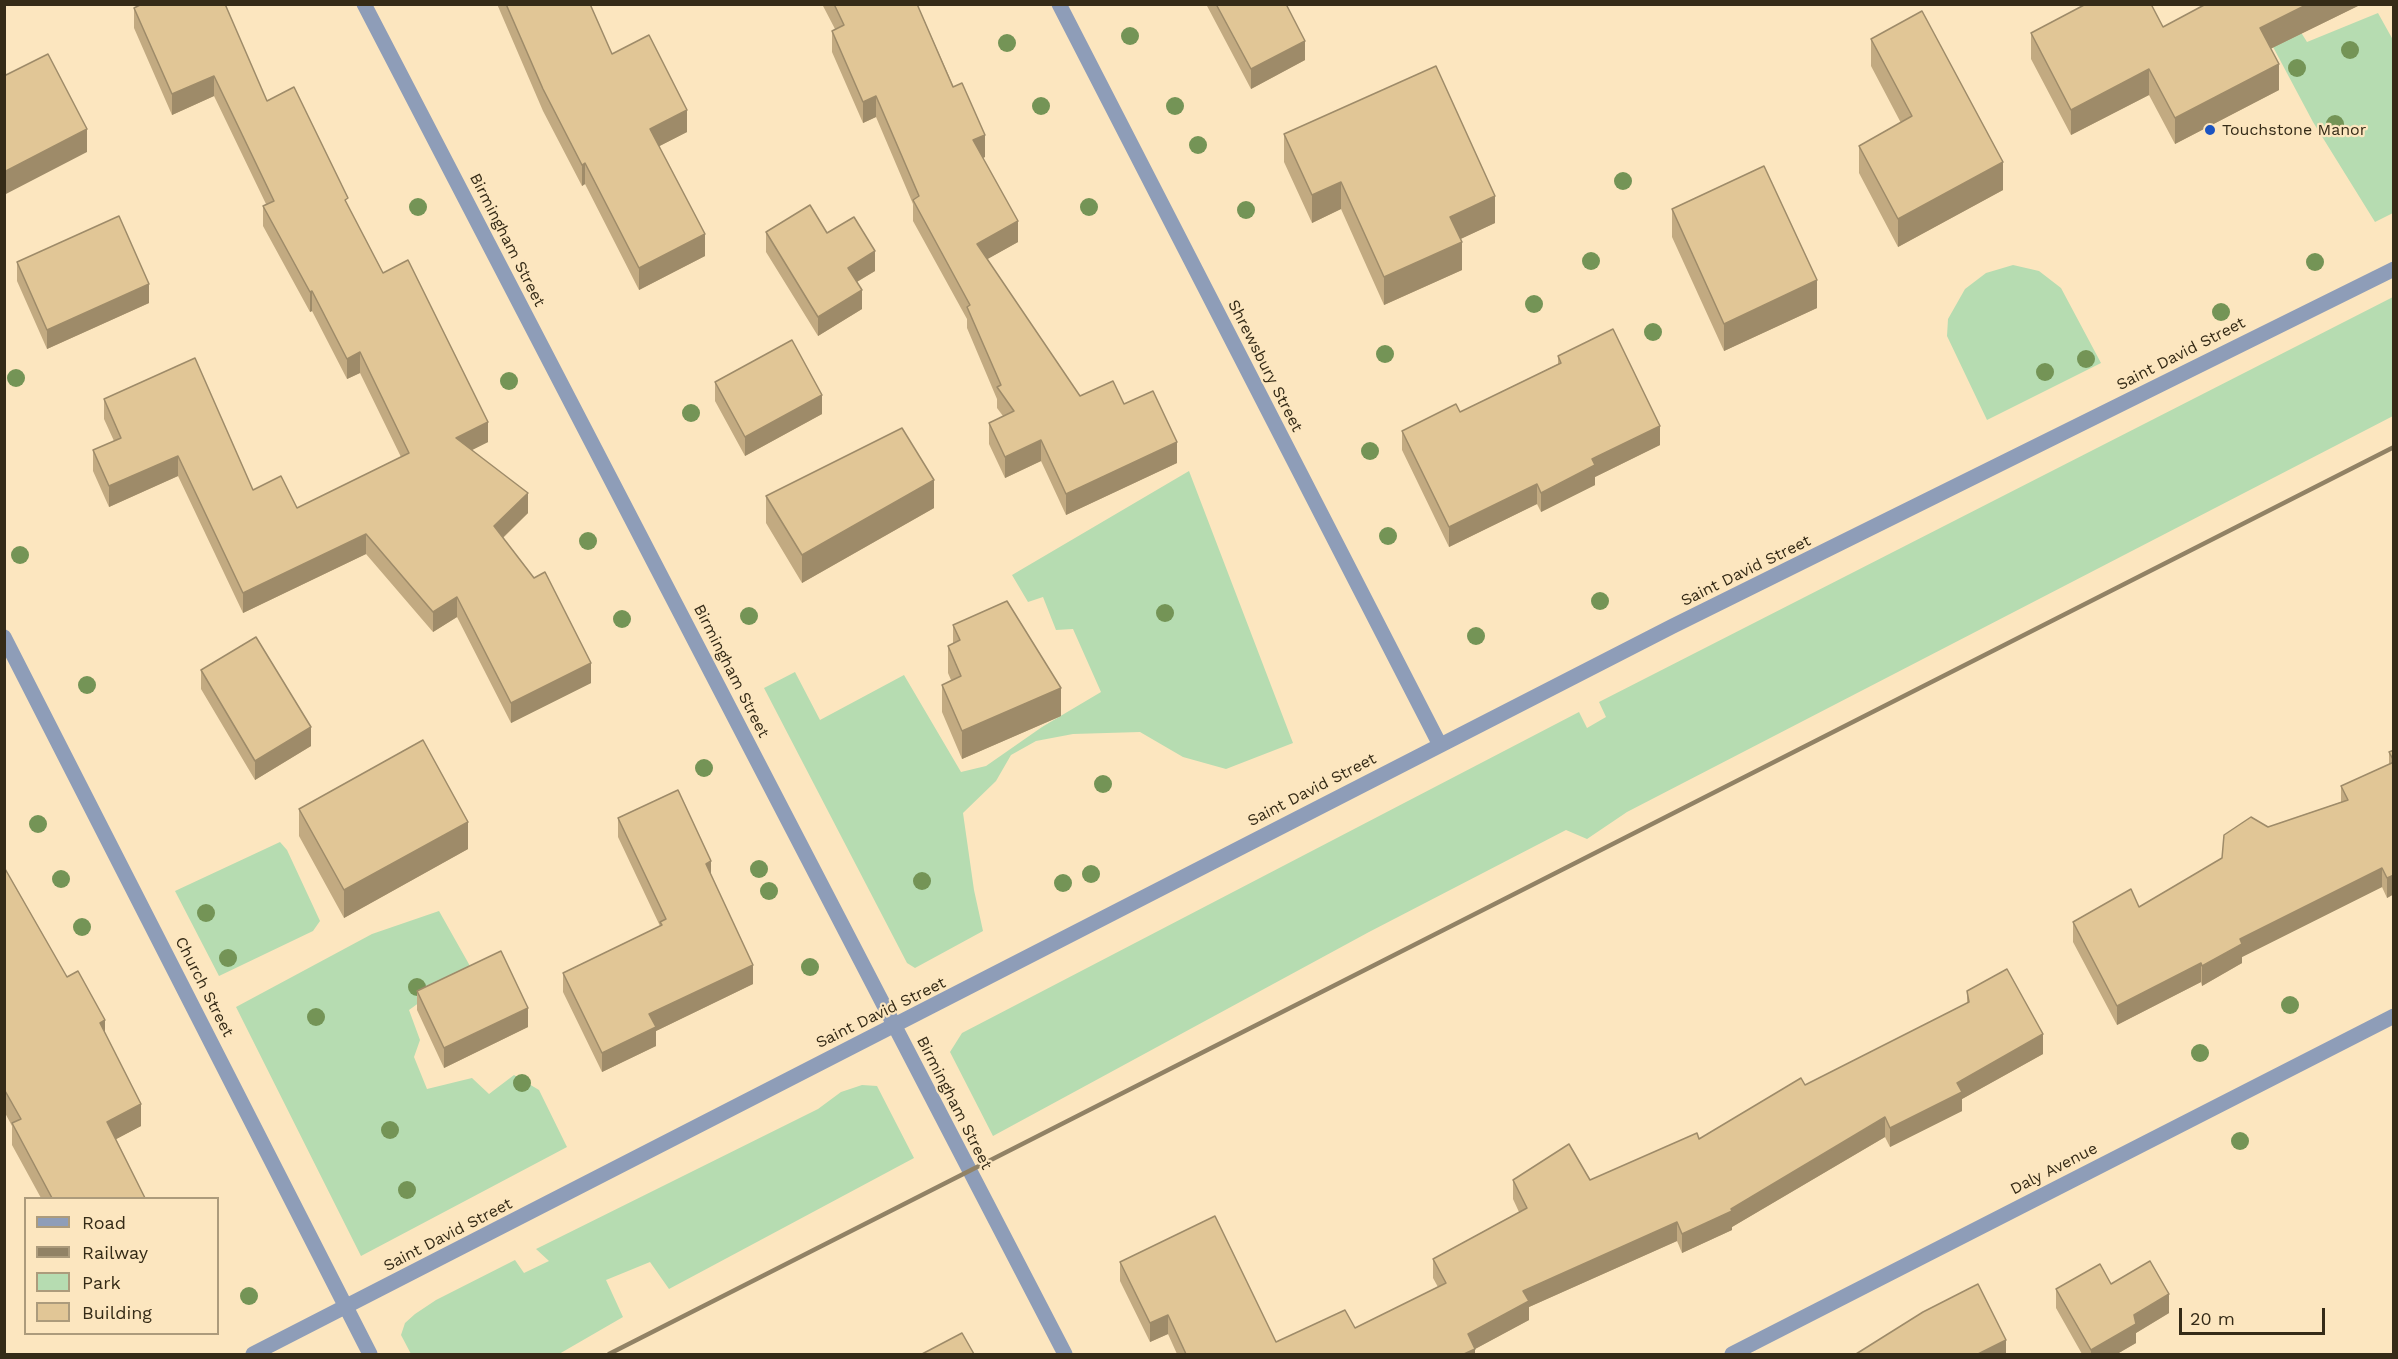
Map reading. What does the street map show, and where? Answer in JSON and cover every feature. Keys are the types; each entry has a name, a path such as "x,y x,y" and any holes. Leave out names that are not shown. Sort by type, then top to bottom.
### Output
{"street":[{"name":"Birmingham Street","path":"364,4 1065,1354"},
{"name":"Shrewsbury Street","path":"1059,4 1440,745"},
{"name":"Saint David Street","path":"253,1354 713,1121 894,1025 1440,745 2394,268"},
{"name":"Church Street","path":"4,637 370,1354"},
{"name":"Daly Avenue","path":"1732,1354 2394,1016"}],"green space":[{"path":"2284,5 2307,42 2378,13 2393,40 2393,213 2375,222 2313,122 2264,30"},
{"path":"2013,265 2039,271 2061,288 2101,363 1987,420 1947,336 1948,319 1965,289 1986,273"},
{"path":"2393,297 2393,416 1627,812 1587,839 1566,830 1369,932 993,1136 950,1052 962,1033 1579,712 1587,728 1606,717 1599,702"},
{"path":"1189,471 1293,743 1226,769 1183,757 1140,732 1073,734 1036,741 1011,755 996,781 963,813 974,890 983,931 915,968 907,963 764,688 795,672 820,720 904,675 961,772 986,766 1042,727 1101,692 1073,629 1056,630 1043,597 1028,602 1012,575"},
{"path":"280,842 287,850 320,921 313,931 219,976 175,891"},
{"path":"439,911 470,966 409,1010 420,1040 414,1057 427,1089 472,1078 489,1094 514,1075 539,1090 567,1147 361,1256 236,1007 372,934"},
{"path":"862,1085 877,1086 914,1158 669,1289 650,1262 606,1280 623,1317 559,1354 411,1354 401,1335 405,1323 436,1300 515,1260 524,1273 549,1261 536,1249 818,1109 841,1092"}],"building":[{"path":"142,4 225,4 267,101 294,87 348,198 345,200 383,273 408,260 488,422 456,438 528,493 494,526 534,578 545,572 591,663 511,703 457,597 433,612 366,534 243,593 178,456 109,486 93,450 121,438 104,399 195,358 253,490 281,476 297,508 409,453 360,352 347,359 312,291 310,292 263,206 274,201 214,76 172,94 134,8"},
{"path":"506,4 590,4 612,54 649,35 687,110 650,129 705,234 639,268 585,163 582,165 543,89"},
{"path":"834,4 917,4 953,87 962,83 985,135 973,140 1018,221 977,244 1080,396 1113,381 1124,404 1153,391 1177,442 1066,494 1041,440 1005,457 989,423 1014,411 997,387 1001,385 967,307 970,305 913,200 919,196 876,96 863,102 832,31 844,25"},
{"path":"1216,4 1286,4 1305,41 1251,69"},
{"path":"2086,4 2151,4 2163,27 2206,4 2308,4 2260,28 2279,64 2175,118 2149,69 2071,110 2031,33"},
{"path":"1922,11 2003,162 1898,219 1859,146 1912,116 1871,39"},
{"path":"48,54 87,129 4,172 4,72 6,75"},
{"path":"1436,66 1495,196 1450,217 1462,242 1384,277 1341,182 1312,195 1284,134"},
{"path":"1764,166 1817,280 1724,324 1672,209"},
{"path":"810,205 827,233 854,217 875,251 848,268 862,290 818,317 766,232"},
{"path":"119,216 149,284 47,330 17,262"},
{"path":"1613,329 1660,426 1592,459 1595,465 1541,493 1537,484 1449,527 1402,431 1456,404 1460,412 1561,363 1558,356"},
{"path":"792,340 822,395 745,437 715,382"},
{"path":"902,428 934,480 802,555 766,496"},
{"path":"1007,601 1061,688 962,731 942,685 961,676 948,646 960,640 953,625"},
{"path":"256,637 311,727 255,761 201,670"},
{"path":"423,740 468,822 344,890 299,809"},
{"path":"2394,750 2394,761 2389,752"},
{"path":"2394,762 2394,875 2387,878 2382,868 2240,939 2242,944 2202,966 2201,963 2117,1006 2073,922 2131,889 2139,907 2222,858 2224,835 2251,817 2268,827 2348,800 2341,786"},
{"path":"678,790 711,861 706,864 753,965 649,1014 656,1027 602,1053 563,973 662,925 660,922 666,919 618,818"},
{"path":"4,867 67,977 78,971 105,1020 100,1023 141,1104 107,1122 144,1197 51,1197 12,1123 21,1119 4,1089"},
{"path":"501,951 528,1008 444,1048 417,991"},
{"path":"2007,969 2043,1034 1957,1083 1962,1092 1890,1128 1885,1117 1731,1209 1732,1211 1682,1234 1677,1222 1523,1291 1529,1301 1468,1334 1475,1349 1464,1354 1186,1354 1168,1315 1150,1323 1120,1262 1215,1216 1276,1342 1345,1310 1355,1328 1446,1283 1433,1259 1527,1208 1513,1180 1569,1144 1590,1180 1697,1133 1699,1139 1801,1078 1805,1085 1969,1002 1967,991"},
{"path":"2150,1261 2169,1294 2134,1315 2136,1324 2091,1350 2056,1289 2100,1264 2111,1284"},
{"path":"1978,1284 2006,1340 1978,1354 1856,1354 1923,1312"},
{"path":"962,1333 974,1354 922,1354"}],"railway":[{"path":"609,1354 2394,447"}],"place":[{"name":"Touchstone Manor","path":"2210,130"}]}
